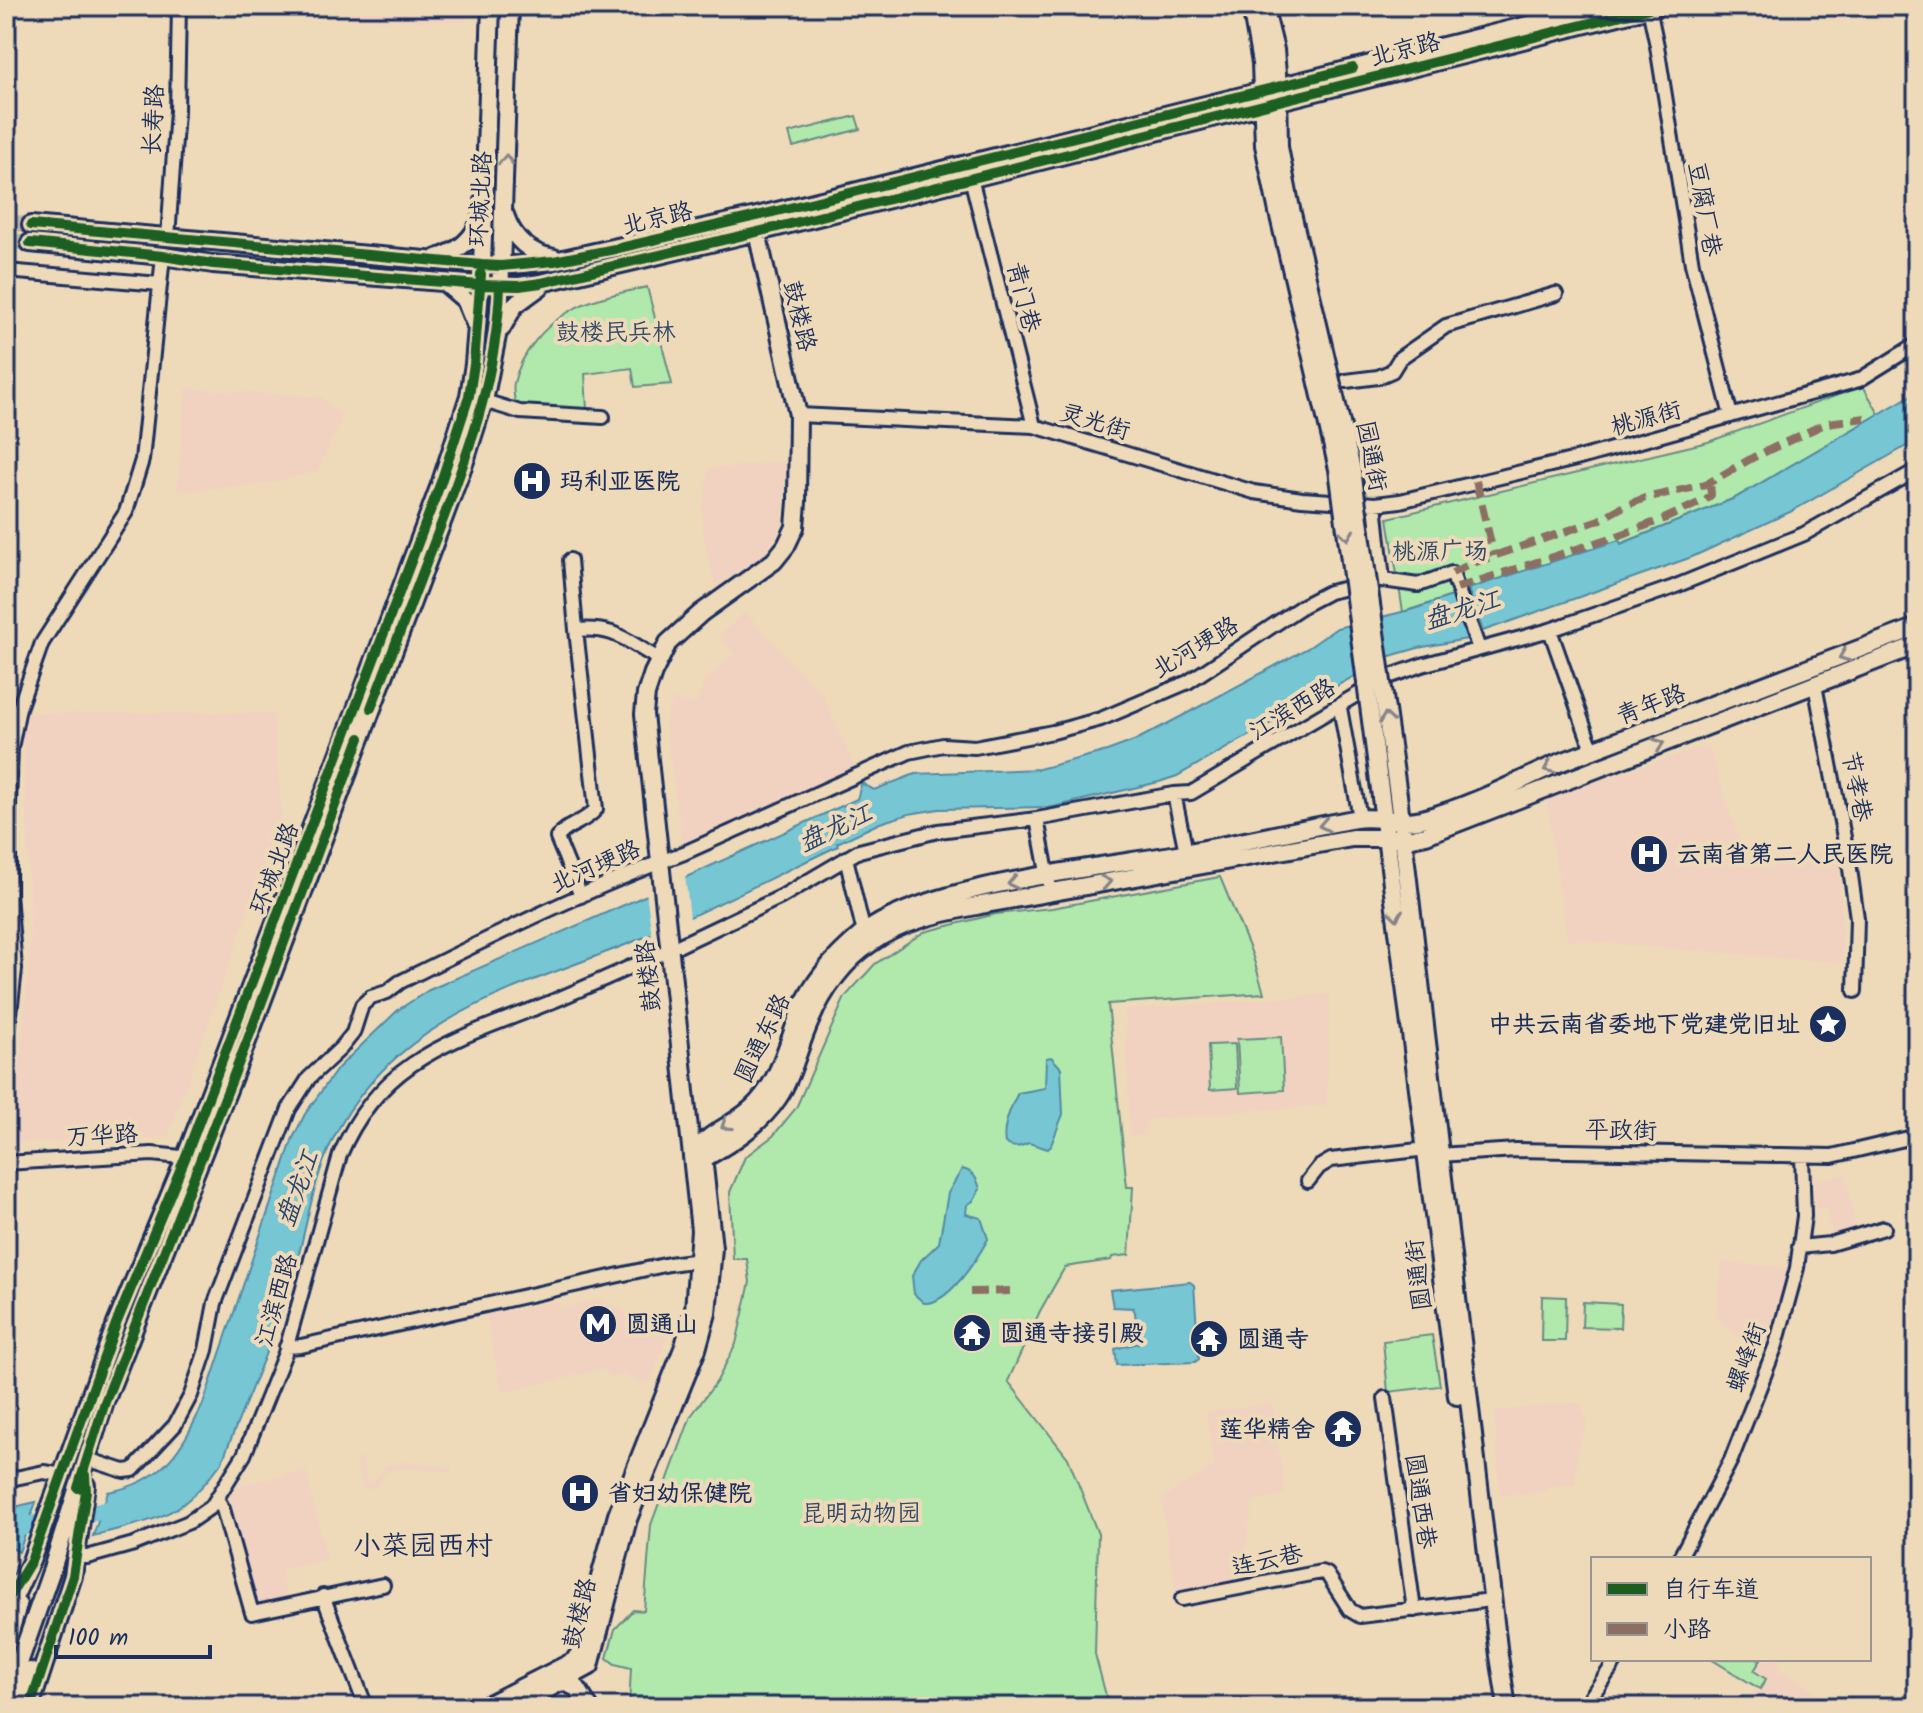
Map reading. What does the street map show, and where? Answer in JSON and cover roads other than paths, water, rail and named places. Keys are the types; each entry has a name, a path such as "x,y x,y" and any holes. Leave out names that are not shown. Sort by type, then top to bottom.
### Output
{"main road":[{"name":"环城北路","path":"6,1700 66,1527 82,1490 86,1463 105,1402 441,482 469,396 482,265 491,6"},
{"name":"环城北路","path":"31,1561 116,1324 275,968 465,461 484,401 496,346 500,286 510,6"},
{"path":"1251,6 1270,96"},
{"path":"1264,6 1275,50 1270,96"},
{"name":"北京路","path":"30,243 213,264 480,285 500,286 560,279 971,178 1605,6"},
{"name":"北京路","path":"31,225 482,265 501,266 568,258 1653,7"},
{"name":"园通街","path":"1270,96 1285,211 1352,470 1393,830"},
{"path":"504,205 509,226 526,247 542,255 568,258"},
{"path":"431,259 463,246 478,226 483,210"},
{"name":"鼓楼路","path":"665,867 653,733 654,696 666,660 687,635 765,579 793,550 802,529 805,502 802,414 760,231"},
{"path":"496,346 503,323 515,305 539,287 560,279"},
{"path":"436,280 452,288 465,300 477,331"},
{"name":"鼓楼路","path":"515,1707 578,1667 628,1519 697,1349 707,1313 713,1248 698,1152 644,714 646,694 668,643 682,629 760,573 786,546 795,527 802,414"},
{"name":"青年路","path":"1393,830 1917,627"},
{"name":"青年路","path":"1393,830 1426,835 1917,645"},
{"name":"圆通东路","path":"698,1152 726,1146 761,1120 779,1097 825,992 846,965 871,943 935,914 1186,852 1360,818 1393,830"},
{"name":"圆通东路","path":"698,1152 757,1104 782,1061 802,1008 836,958 864,933 929,902 1393,830"},
{"name":"圆通街","path":"1393,830 1488,1600 1496,1707"},
{"name":"鼓楼路","path":"578,1667 617,1515 684,1346 694,1310 700,1260 698,1152"},
{"path":"30,1707 73,1576 82,1490"},
{"path":"18,1707 54,1599 66,1527"},
{"path":"6,1602 31,1561"},
{"path":"6,1615 31,1561"},
{"path":"6,1645 31,1561"},
{"name":"圆通街","path":"1488,1600 1507,1707"},
{"path":"483,1707 541,1679 578,1667"},
{"path":"578,1667 582,1694 590,1707"},
{"path":"578,1667 590,1707"}],"street":[{"name":"长寿路","path":"168,237 177,111 179,6"},
{"name":"豆腐厂巷","path":"1653,7 1692,264 1731,416"},
{"name":"青门巷","path":"971,178 1034,426"},
{"path":"6,1048 15,969 9,894 11,748 42,643 126,512 136,485 142,460 163,256"},
{"path":"6,271 160,284"},
{"path":"1346,381 1378,377 1392,371 1400,358 1446,326 1556,294"},
{"name":"桃源街","path":"1375,504 1400,501 1576,459 1859,380 1917,344"},
{"path":"484,401 520,412 603,417"},
{"name":"灵光街","path":"802,414 1034,426 1254,492 1375,504"},
{"name":"江滨西路","path":"76,1550 87,1557 134,1544 189,1522 212,1506 244,1455 286,1347 340,1155 351,1128 395,1075 449,1042 551,1002 674,947 781,897 846,858 888,842 938,831 1037,819 1191,793 1398,673 1477,644 1550,630 1671,588 1804,534 1917,470"},
{"path":"1375,504 1383,580"},
{"path":"570,560 596,809 590,817 565,827 557,838 581,896"},
{"name":"北河埂路","path":"86,1463 133,1470 175,1425 191,1395 206,1350 215,1303 289,1109 309,1078 353,1033 362,1005 371,997 387,992 400,982 581,896 665,867 909,752 943,745 975,747 1101,719 1188,682 1304,605 1329,592 1383,580 1418,585 1452,573 1477,644"},
{"path":"576,630 607,630 624,636 659,659"},
{"path":"1550,630 1593,752"},
{"name":"节孝巷","path":"1815,685 1857,918 1855,991"},
{"path":"1340,708 1360,818"},
{"path":"1174,794 1186,852"},
{"path":"1037,819 1049,884"},
{"path":"846,858 864,933"},
{"name":"平政街","path":"1308,1181 1319,1167 1331,1160 1433,1152 1516,1150 1802,1156 1844,1154 1917,1136"},
{"name":"万华路","path":"6,1163 152,1154 192,1158"},
{"name":"螺峰街","path":"1680,1557 1731,1460 1767,1369 1795,1275 1804,1216 1802,1156"},
{"path":"1799,1247 1830,1244 1884,1228"},
{"path":"286,1347 669,1264 700,1260"},
{"name":"圆通西巷","path":"1385,1398 1414,1610"},
{"path":"6,1480 44,1472 63,1475"},
{"path":"217,1498 223,1509 252,1613 383,1585"},
{"name":"连云巷","path":"1182,1599 1321,1572 1327,1574 1350,1610 1360,1616 1488,1600"},
{"path":"323,1596 366,1707"},
{"path":"1584,1707 1616,1661"}],"water":[{"path":"1917,392 1917,440 1792,511 1692,557 1483,631 1468,589 1619,540 1621,544 1735,498"},
{"path":"1452,596 1467,639 1390,656 1177,776 1053,807 939,809 880,823 699,913 521,985 438,1026 401,1053 368,1086 330,1145 316,1185 283,1309 222,1462 194,1494 173,1510 152,1520 93,1536 108,1492 143,1481 156,1472 168,1462 187,1436 203,1404 293,1138 305,1114 338,1068 398,1010 429,990 857,799 863,784 874,790 915,774 1039,769 1107,751 1182,716 1308,648 1337,628"},
{"path":"1051,1057 1061,1068 1063,1114 1051,1145 1048,1149 1029,1143 1017,1147 1008,1145 1005,1143 1005,1130 1015,1099 1018,1093 1045,1088 1046,1058"},
{"path":"962,1169 974,1176 980,1189 967,1205 966,1214 981,1218 988,1239 952,1289 933,1302 924,1303 914,1294 912,1276 921,1260 939,1243 948,1193"},
{"path":"1190,1282 1194,1285 1199,1359 1195,1362 1117,1365 1115,1349 1138,1343 1133,1308 1113,1307 1110,1290"},
{"path":"36,1502 19,1552 6,1545 6,1509"}],"waterway":[{"name":"盘龙江","path":"6,1530 124,1504"}],"tunnel":[{"path":"6,222 31,225"},
{"path":"6,241 30,243"}],"place":[{"name":"玛利亚医院","path":"532,481"},
{"name":"云南省第二人民医院","path":"1649,854"},
{"name":"中共云南省委地下党建党旧址","path":"1828,1024"},
{"name":"圆通山","path":"598,1324"},
{"name":"圆通寺接引殿","path":"972,1333"},
{"name":"圆通寺","path":"1209,1339"},
{"name":"莲华精舍","path":"1343,1429"},
{"name":"省妇幼保健院","path":"580,1493"}],"district":[{"name":"小菜园西村","path":"423,1545"}],"park label":[{"name":"鼓楼民兵林","path":"616,332"},
{"name":"桃源广场","path":"1440,551"},
{"name":"昆明动物园","path":"861,1513"}]}
